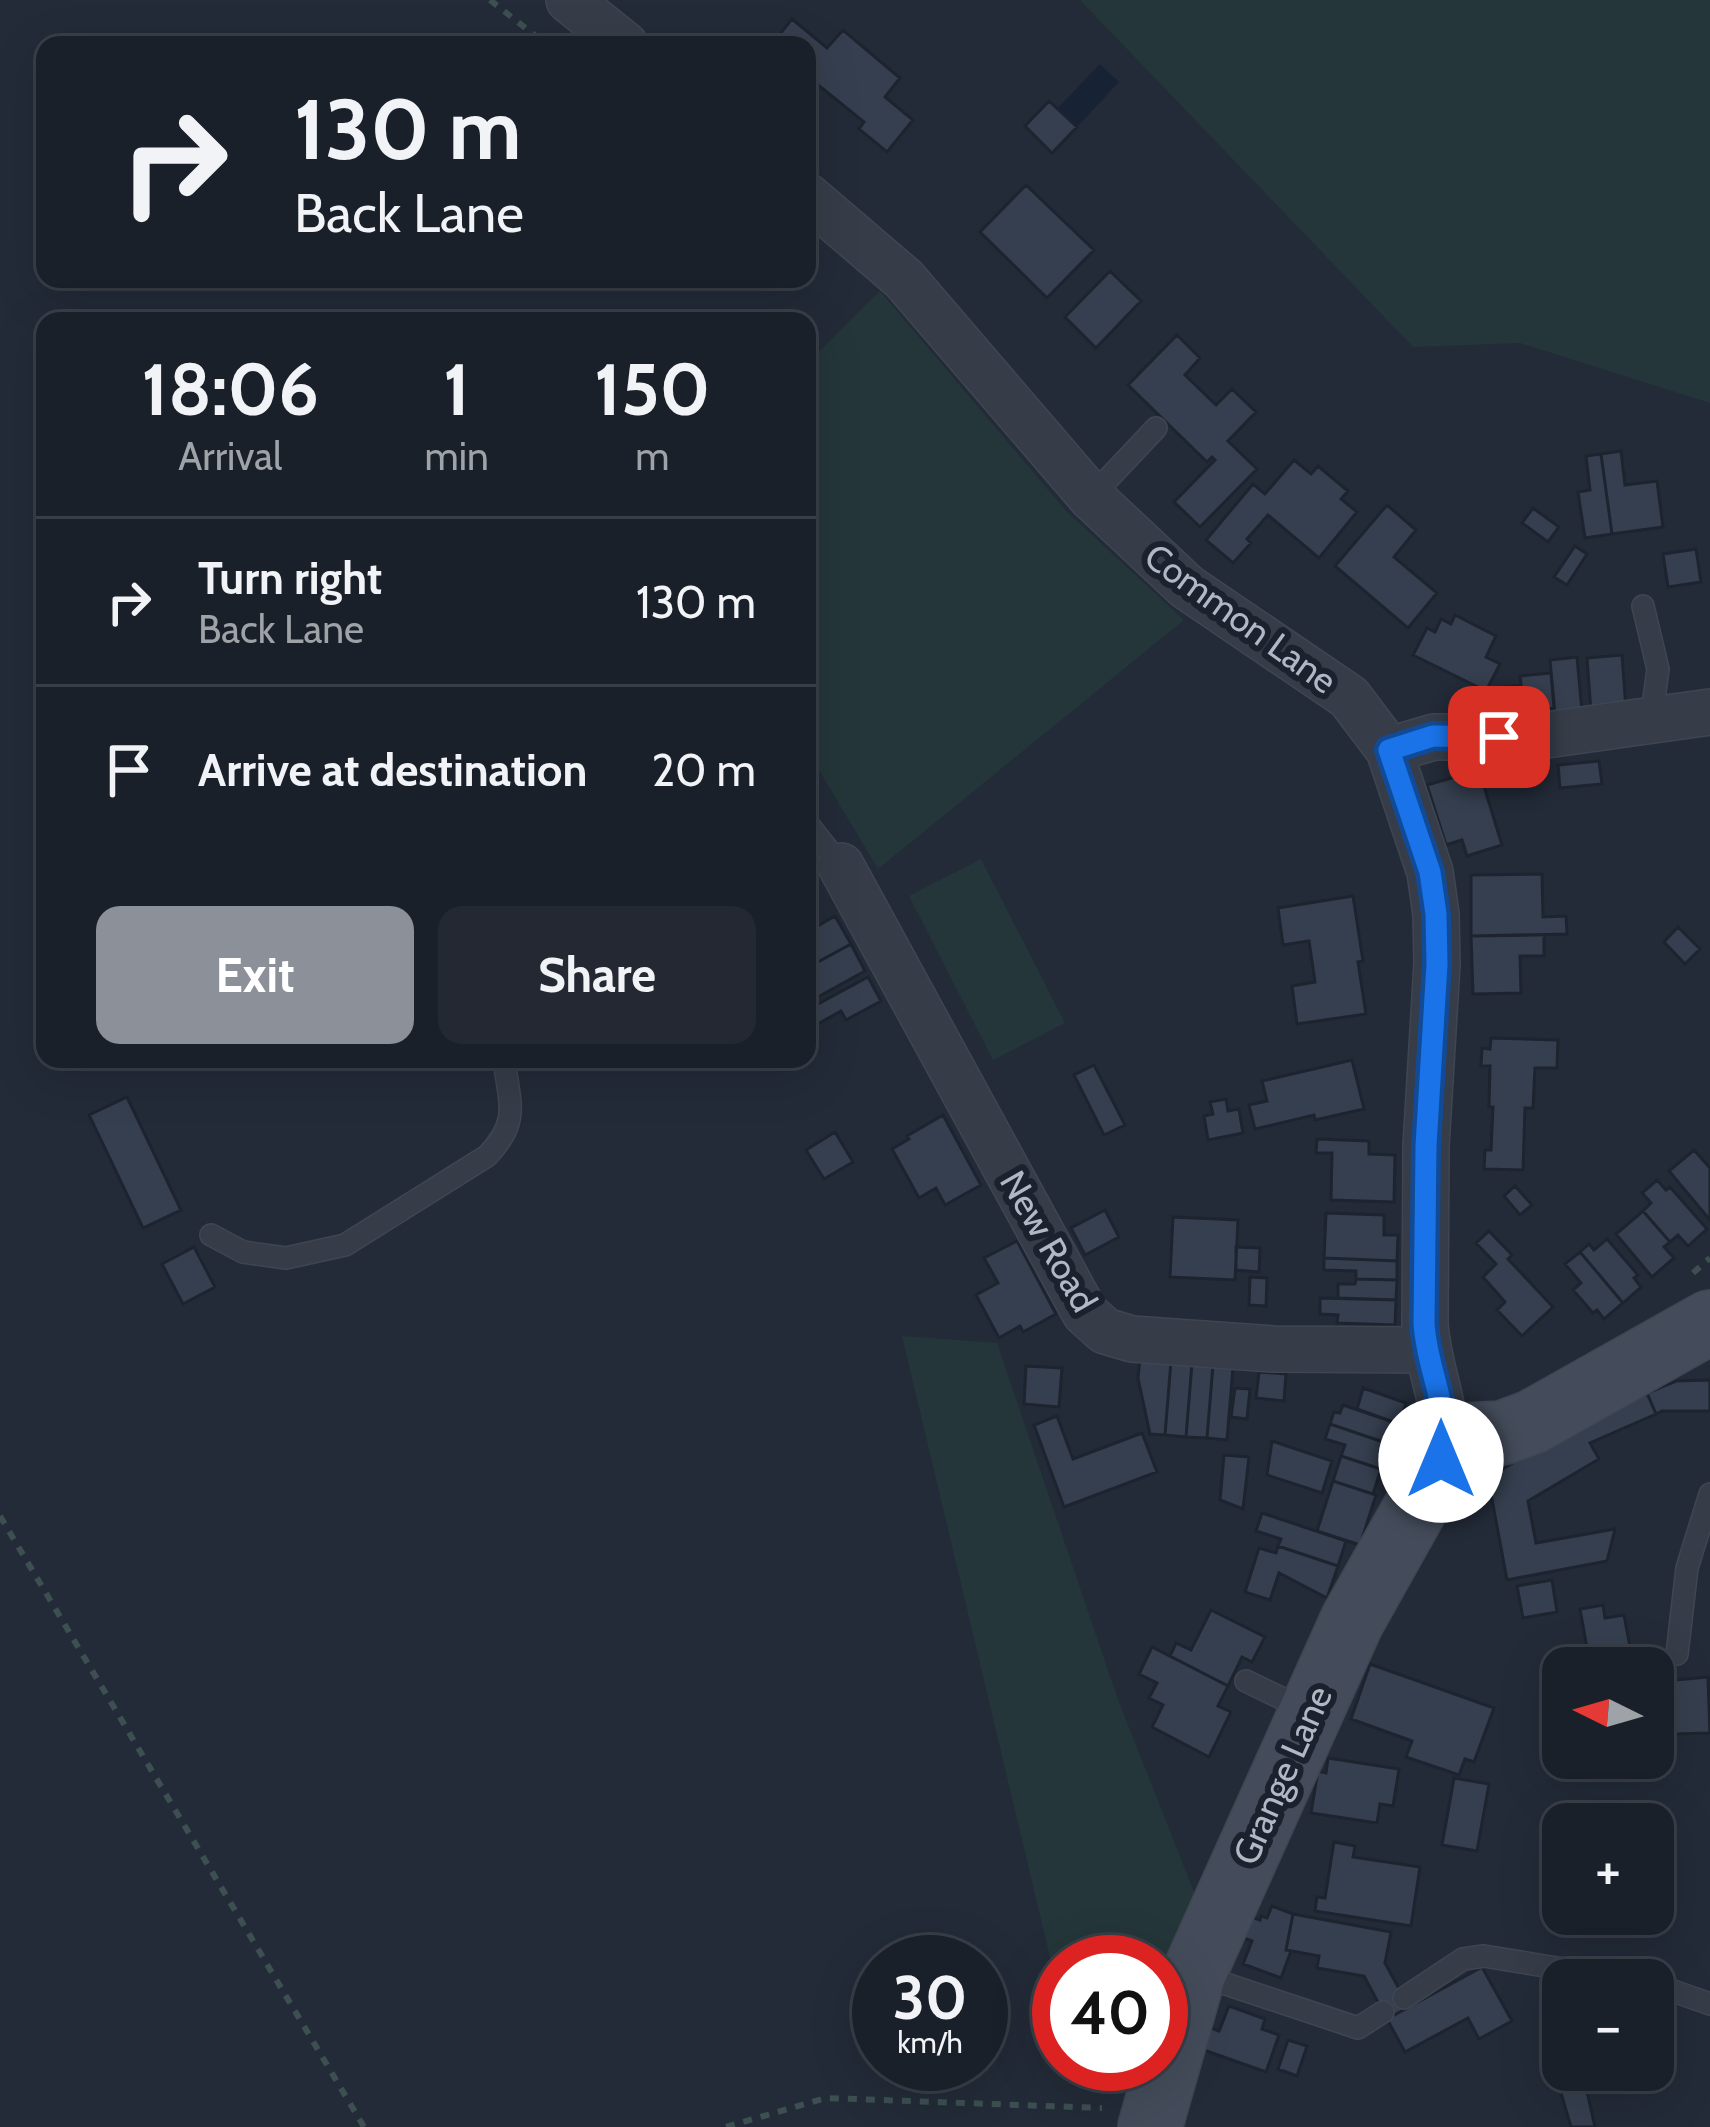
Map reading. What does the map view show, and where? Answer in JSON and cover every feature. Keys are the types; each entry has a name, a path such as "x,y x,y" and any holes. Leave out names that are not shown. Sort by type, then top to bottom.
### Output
{"street":[{"path":"568,0 614,36"},
{"name":"Common Lane","path":"816,204 904,279 1090,497 1186,587 1349,697 1389,750 1430,872 1436,914 1426,1146 1426,1350 1446,1436"},
{"path":"1389,750 1433,736 1532,737 1710,712"},
{"name":"New Road","path":"841,866 1085,1313 1105,1331 1132,1339 1273,1349 1426,1350"},
{"path":"1446,1436 1502,1433 1532,1422 1710,1322"},
{"name":"Grange Lane","path":"1151,2119 1194,1973 1352,1621 1430,1482 1446,1436"}],"lane":[{"path":"1090,497 1156,428"},
{"path":"1643,606 1658,669 1652,721"},
{"path":"816,834 841,866"},
{"path":"211,1235 243,1252 286,1258 345,1245 487,1156 505,1137 511,1118 505,1068"},
{"path":"1677,1654 1687,1568 1710,1494"},
{"path":"1246,1681 1310,1712"},
{"path":"1404,1998 1463,1959 1484,1956 1542,1966"},
{"path":"1194,1973 1358,2028 1383,2012"},
{"path":"1674,1991 1710,2004"}],"path":[{"path":"490,0 536,36"},
{"path":"0,1516 364,2127"},
{"path":"726,2127 826,2098 1151,2119"}],"shaded area":[{"path":"1080,0 1710,0 1710,403 1520,343 1413,347"},
{"path":"880,291 1066,511 1184,620 878,869 816,765 816,355"},
{"path":"981,859 1065,1023 993,1060 909,896"},
{"path":"902,1336 997,1343 1117,1697 1196,1897 1180,1935 1045,1935"}],"water":[{"path":"1100,64 1119,82 1077,127 1057,109"}],"building":[{"path":"792,19 813,36 778,36"},
{"path":"843,30 900,78 885,97 913,120 887,152 859,129 864,122 816,83 816,39 827,48"},
{"path":"1049,101 1077,127 1052,153 1025,126"},
{"path":"1026,185 1094,250 1047,298 980,232"},
{"path":"1110,271 1141,301 1096,348 1065,317"},
{"path":"1177,335 1200,358 1185,375 1216,405 1232,389 1256,412 1228,441 1257,469 1200,527 1174,502 1215,460 1212,457 1207,462 1128,385"},
{"path":"1621,451 1625,485 1657,481 1663,527 1612,534 1601,454"},
{"path":"1601,454 1612,534 1585,538 1578,492 1590,490 1586,456"},
{"path":"1294,460 1311,474 1318,466 1348,491 1341,499 1357,512 1319,558 1268,515 1233,563 1206,540 1253,484 1265,494"},
{"path":"1387,505 1416,530 1394,557 1437,593 1408,628 1335,566"},
{"path":"1533,508 1559,527 1548,542 1522,523"},
{"path":"1575,546 1587,554 1567,585 1554,577"},
{"path":"1696,549 1701,582 1668,587 1663,554"},
{"path":"1455,615 1496,636 1486,657 1500,664 1486,691 1413,655 1427,628 1435,632 1441,619 1451,624"},
{"path":"1622,655 1626,709 1591,712 1587,658"},
{"path":"1577,657 1582,712 1555,715 1550,660"},
{"path":"1551,673 1554,708 1524,711 1520,676"},
{"path":"1521,685 1524,711 1493,714 1491,688"},
{"path":"1599,761 1602,784 1560,788 1558,765"},
{"path":"1479,770 1502,845 1467,856 1462,840 1446,845 1427,785"},
{"path":"1542,874 1543,917 1566,916 1567,934 1471,936 1471,875"},
{"path":"1353,896 1366,1014 1297,1024 1292,986 1315,982 1309,941 1283,945 1278,908"},
{"path":"835,916 851,944 816,963 816,927"},
{"path":"1678,927 1700,949 1685,964 1664,942"},
{"path":"1544,935 1544,956 1520,956 1521,993 1473,994 1471,936"},
{"path":"851,944 865,971 816,998 816,963"},
{"path":"868,977 881,1001 846,1020 841,1011 816,1025 816,1005"},
{"path":"1491,1038 1558,1040 1557,1068 1535,1068 1533,1108 1525,1108 1523,1170 1484,1169 1485,1150 1491,1150 1493,1107 1489,1107 1490,1066 1481,1066 1482,1048 1490,1049"},
{"path":"1352,1060 1364,1109 1255,1129 1249,1105 1267,1101 1262,1081"},
{"path":"1094,1065 1125,1125 1104,1135 1074,1075"},
{"path":"127,1097 181,1210 143,1228 89,1115"},
{"path":"1226,1099 1228,1111 1239,1109 1243,1133 1208,1140 1204,1116 1213,1114 1210,1102"},
{"path":"943,1115 981,1185 945,1205 936,1188 919,1198 892,1149"},
{"path":"835,1132 853,1162 824,1179 806,1150"},
{"path":"1317,1139 1369,1141 1369,1154 1395,1155 1394,1202 1331,1200 1332,1153 1316,1153"},
{"path":"1694,1150 1710,1168 1710,1220 1669,1171"},
{"path":"1657,1180 1666,1190 1670,1187 1707,1229 1688,1246 1678,1235 1670,1242 1643,1211 1651,1203 1642,1193"},
{"path":"1515,1186 1532,1205 1520,1215 1504,1196"},
{"path":"1105,1210 1119,1237 1085,1255 1071,1228"},
{"path":"1643,1211 1670,1242 1664,1247 1674,1258 1652,1277 1616,1234"},
{"path":"1326,1213 1384,1215 1384,1235 1398,1235 1397,1261 1324,1258"},
{"path":"1173,1217 1238,1220 1235,1280 1170,1277"},
{"path":"1489,1231 1553,1307 1522,1336 1497,1310 1505,1302 1483,1277 1496,1264 1476,1243"},
{"path":"1607,1239 1638,1275 1634,1278 1641,1287 1623,1303 1580,1252 1589,1244 1594,1250"},
{"path":"1017,1241 1056,1314 1023,1332 1020,1326 999,1338 976,1295 998,1283 984,1258"},
{"path":"194,1247 215,1287 183,1304 162,1264"},
{"path":"1236,1247 1260,1248 1259,1272 1236,1270"},
{"path":"1580,1252 1623,1303 1604,1319 1573,1290 1581,1283 1565,1264"},
{"path":"1324,1258 1397,1261 1397,1280 1356,1279 1356,1271 1324,1270"},
{"path":"1250,1277 1267,1278 1266,1306 1249,1305"},
{"path":"1356,1279 1397,1280 1396,1300 1338,1298 1338,1284 1355,1284"},
{"path":"1320,1298 1396,1300 1395,1325 1337,1323 1338,1315 1320,1314"},
{"path":"1140,1358 1171,1361 1165,1435 1150,1434 1138,1378"},
{"path":"1171,1361 1192,1363 1186,1437 1165,1435"},
{"path":"1192,1363 1213,1365 1207,1438 1186,1437"},
{"path":"1213,1365 1233,1367 1227,1440 1207,1438"},
{"path":"1026,1366 1062,1368 1059,1407 1024,1404"},
{"path":"1259,1372 1286,1374 1284,1401 1256,1398"},
{"path":"1710,1380 1710,1411 1656,1414 1647,1393 1676,1381"},
{"path":"1235,1388 1250,1389 1247,1419 1231,1417"},
{"path":"1363,1388 1406,1403 1399,1424 1357,1409"},
{"path":"1647,1393 1656,1414 1590,1443 1599,1459 1528,1501 1536,1543 1615,1529 1607,1561 1507,1580 1488,1478 1578,1423"},
{"path":"1343,1405 1399,1424 1392,1445 1330,1424"},
{"path":"1057,1416 1073,1459 1142,1433 1157,1472 1064,1507 1034,1425"},
{"path":"1330,1424 1389,1444 1381,1469 1341,1456 1345,1445 1325,1439"},
{"path":"1272,1441 1332,1461 1322,1493 1267,1475"},
{"path":"1224,1455 1249,1457 1243,1509 1220,1500"},
{"path":"1341,1456 1381,1469 1373,1494 1333,1481"},
{"path":"1333,1481 1376,1495 1360,1545 1317,1531"},
{"path":"1262,1513 1346,1541 1338,1566 1278,1546 1281,1539 1256,1531"},
{"path":"1278,1546 1338,1566 1327,1598 1279,1573 1270,1600 1245,1592 1259,1548 1276,1553"},
{"path":"1552,1580 1557,1612 1523,1618 1517,1586"},
{"path":"1603,1605 1605,1618 1624,1615 1630,1647 1587,1647 1580,1609"},
{"path":"1211,1610 1265,1637 1252,1662 1242,1657 1228,1686 1170,1656 1176,1643 1191,1650"},
{"path":"1152,1647 1228,1686 1218,1706 1231,1712 1209,1757 1152,1727 1163,1705 1149,1698 1157,1683 1139,1674"},
{"path":"1370,1664 1494,1708 1474,1762 1465,1759 1459,1775 1406,1757 1412,1741 1351,1719"},
{"path":"1708,1677 1710,1733 1675,1734 1674,1680"},
{"path":"1328,1758 1399,1769 1393,1806 1380,1804 1377,1823 1311,1813 1318,1771 1326,1773"},
{"path":"1454,1778 1489,1784 1477,1851 1442,1845"},
{"path":"1334,1842 1355,1846 1353,1857 1420,1867 1411,1926 1315,1911 1317,1897 1325,1898"},
{"path":"1272,1906 1293,1914 1286,1950 1291,1951 1281,1978 1243,1964 1252,1941 1241,1937 1249,1916 1267,1918"},
{"path":"1293,1914 1391,1932 1385,1963 1409,2007 1387,2019 1364,1976 1317,1968 1319,1956 1286,1950"},
{"path":"1482,1967 1512,2021 1479,2039 1468,2018 1405,2052 1387,2019"},
{"path":"1229,2006 1265,2019 1262,2029 1279,2035 1266,2072 1201,2049 1209,2027 1219,2031"},
{"path":"1288,2040 1307,2046 1297,2076 1278,2069"},
{"path":"1560,2091 1587,2091 1595,2127 1571,2127"}],"route":[{"path":"1441,1460 1445,1419 1426,1350 1424,1323 1436,914 1430,872 1389,750 1433,736 1499,737"}]}
